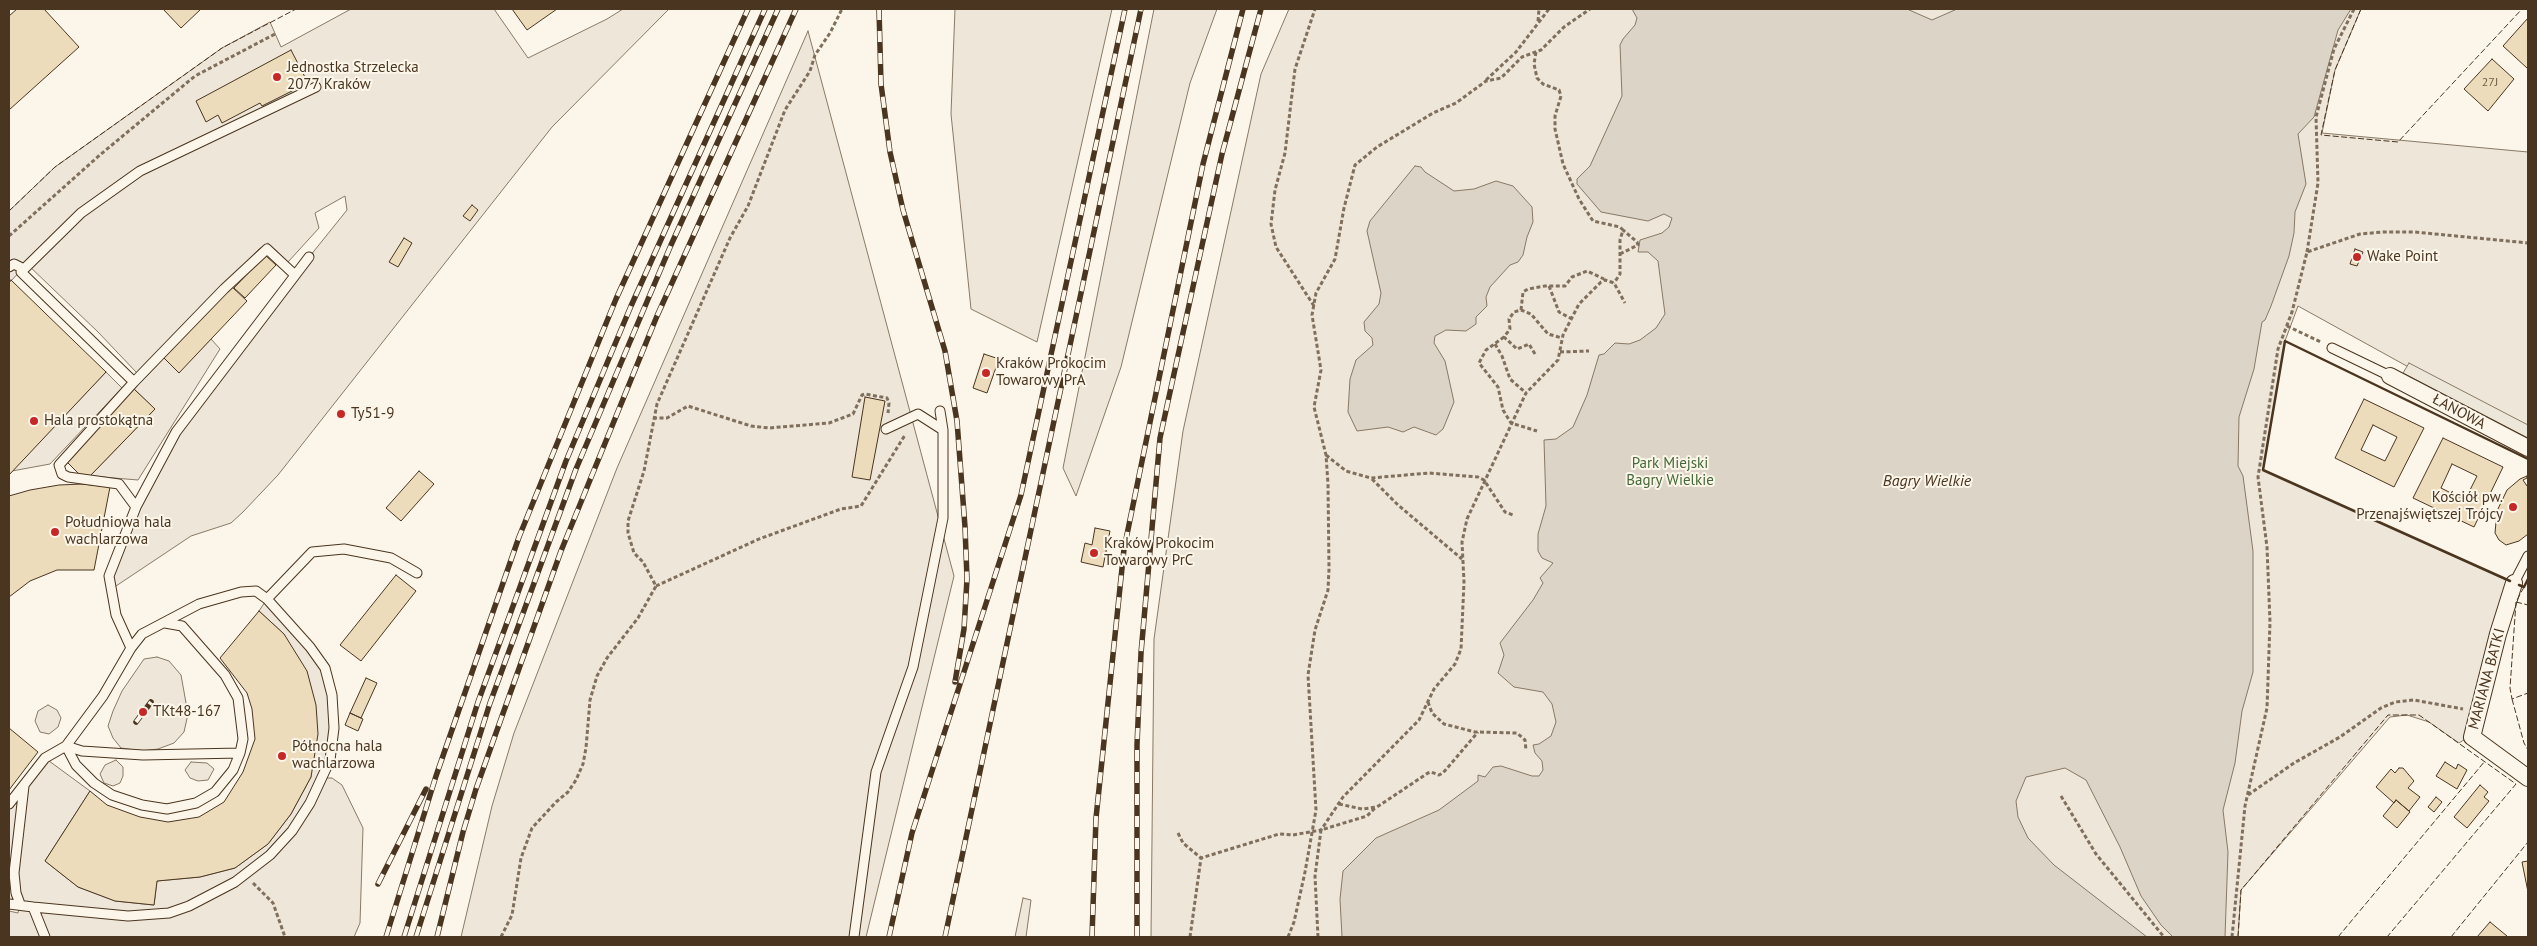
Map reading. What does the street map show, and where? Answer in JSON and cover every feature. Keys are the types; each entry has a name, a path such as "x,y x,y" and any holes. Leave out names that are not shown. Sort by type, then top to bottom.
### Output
{"street":[{"name":"ŁANOWA","path":"2390,376 2528,448"},
{"name":"MARIANA BATKI","path":"2514,583 2498,634 2472,736 2528,778"}],"lane":[{"path":"22,268 81,213 140,172 316,87"},
{"path":"136,507 119,484 68,477 62,474 59,464 134,382 224,289 267,249 295,275"},
{"path":"131,648 116,615 109,576 136,507 176,432 309,257"},
{"path":"9,267 14,264 22,268"},
{"path":"22,268 24,277 134,382"},
{"path":"2332,348 2390,376"},
{"path":"854,937 876,772 913,668 943,518 943,430 940,411"},
{"path":"886,429 918,414 943,430"},
{"path":"267,599 312,552 344,550 391,558 418,573"},
{"path":"2514,583 2528,556"},
{"path":"9,804 45,758 66,746 103,696 131,648 142,634 199,604 241,592 256,591 267,599 310,647 325,668 332,695 334,728 330,760 310,803 292,831 270,856 244,876 189,906 159,914 128,916 9,904"},
{"path":"66,746 76,765 100,787 112,795 142,805 167,809 196,803 215,792 233,770 243,739 238,698 230,683 182,626 165,623"},
{"path":"66,746 82,751 143,755 240,753"},
{"path":"20,904 16,892 14,873 24,785"},
{"path":"33,907 46,937"}],"path":[{"path":"656,586 643,562 634,553 628,533 628,521 644,471 652,418 684,340 730,238 748,206 785,110 810,71 815,55 830,33 842,9"},
{"path":"1314,307 1276,247 1271,224 1275,190 1285,153 1295,69 1315,9"},
{"path":"1538,21 1539,9"},
{"path":"1288,937 1294,922 1314,830 1316,810 1308,674 1315,630 1328,590 1328,484 1326,455 1314,407 1321,370 1320,352 1313,323 1316,293 1335,259 1344,208 1356,165 1377,146 1433,113 1456,103 1486,81 1516,52 1549,9"},
{"path":"1486,81 1501,78 1522,57 1547,46 1564,26 1590,9"},
{"path":"2232,937 2247,796 2267,708 2270,632 2267,547 2258,477 2278,349 2287,326 2307,252 2318,183 2316,117 2334,49 2354,9"},
{"path":"9,236 101,154 195,76 275,34"},
{"path":"1536,52 1534,64 1537,78 1543,84 1559,90 1561,96 1555,130 1570,180 1593,220 1620,226 1637,242 1638,245 1620,254"},
{"path":"1614,283 1620,274 1620,240 1623,230"},
{"path":"2307,252 2360,234 2384,232 2424,232 2528,243"},
{"path":"1522,310 1523,292 1528,289 1549,286 1565,286 1572,277 1586,271 1614,283 1625,303"},
{"path":"1318,937 1315,876 1320,830 1338,804 1419,720 1434,689 1455,664 1461,649 1464,582 1462,542 1467,520 1526,393 1558,360 1562,338 1585,297 1592,294 1605,280"},
{"path":"1549,286 1559,312 1572,320"},
{"path":"1537,431 1512,423 1503,410 1498,387 1479,363 1486,350 1504,337 1510,329 1511,314 1517,310 1522,310 1535,318 1548,334 1562,338"},
{"path":"2287,326 2332,348"},
{"path":"1504,337 1517,349 1529,344 1535,354"},
{"path":"1495,344 1502,356 1510,379 1526,393"},
{"path":"1560,352 1588,351"},
{"path":"652,418 667,418 688,406 751,426 769,428 829,423 853,414 862,395 865,394 887,398 890,403 886,429"},
{"path":"501,937 512,915 521,858 532,828 568,792 576,780 582,764 586,748 590,700 597,676 607,658 638,618 656,586 759,538 841,509 861,506 918,414"},
{"path":"1326,455 1346,471 1371,478 1429,473 1478,477 1484,480 1505,512 1513,515"},
{"path":"1371,478 1398,505 1462,559"},
{"path":"2247,796 2294,763 2340,737 2381,708 2396,702 2414,700 2478,714"},
{"path":"1428,702 1432,713 1444,724 1478,732 1517,733 1525,740 1526,750"},
{"path":"1201,858 1279,834 1293,835 1320,830 1367,816 1377,807 1428,773 1431,772 1439,775 1442,773 1478,732"},
{"path":"2061,796 2096,854 2164,937"},
{"path":"1338,804 1362,809 1377,807"},
{"path":"1178,833 1183,843 1201,858"},
{"path":"1190,937 1201,858"},
{"path":"244,876 273,903 285,937"}],"green space":[{"path":"351,9 494,9 528,58 607,19 623,9 669,9 552,127 278,475 243,512 231,523 191,536 110,590 109,576 136,507 176,432 265,312 347,210 345,196 315,213 319,228 288,262 268,243 259,249 137,373 98,332 27,264 9,283 9,211 55,167 222,48 270,22 281,47"},
{"path":"955,9 1112,9 1037,342 971,309 951,114"},
{"path":"1154,9 1217,9 1190,83 1121,367 1076,496 1063,468"},
{"name":"Park Miejski Bagry Wielkie","path":"1289,9 2361,9 2335,70 2322,133 2528,152 2528,433 2298,306 2285,341 2263,470 2513,583 2470,736 2459,743 2429,722 2407,715 2390,717 2241,890 2238,937 1151,937 1154,639 1183,431 1261,74"},
{"path":"808,31 954,576 866,937 461,937 492,806 514,733 617,468"},
{"path":"211,339 220,349 138,480 90,476 155,409 134,389 164,358 179,372"},
{"path":"106,372 122,388 50,464 12,471"},
{"path":"267,599 325,668 334,728 322,778 332,778 342,785 363,828 360,923 354,937 9,937 9,911 18,913 20,904 9,904 9,804 45,758 90,791 45,861 78,887 115,901 154,905 157,881 200,877 235,868 268,844 291,814 311,777 284,634 259,611"},
{"path":"157,657 169,661 181,675 188,714 184,732 174,743 158,749 142,751 121,748 113,738 108,726 113,711 122,691 144,659"},
{"path":"48,705 57,710 61,718 58,727 49,734 40,732 35,721 38,711"},
{"path":"116,760 123,767 123,776 120,783 113,786 104,783 100,774 105,765"},
{"path":"191,762 207,763 214,769 208,780 198,781 190,778 185,770"},
{"path":"1023,898 1031,900 1026,937 1015,937"}],"shaded area":[{"path":"2409,363 2528,425 2528,438 2403,373"}],"water":[{"name":"Bagry Wielkie","path":"1632,9 1907,9 1932,20 1957,9 2351,9 2338,30 2314,117 2298,134 2306,184 2295,212 2294,233 2289,256 2271,306 2265,320 2262,322 2254,369 2239,417 2238,466 2243,476 2253,551 2253,672 2242,711 2235,763 2223,810 2228,852 2225,937 2173,937 2161,925 2141,896 2120,847 2086,780 2065,768 2026,777 2016,801 2018,817 2028,838 2054,865 2147,937 1342,937 1340,899 1343,871 1376,838 1439,810 1478,781 1478,775 1485,777 1493,767 1501,766 1532,776 1539,776 1543,770 1542,761 1535,753 1533,745 1539,744 1551,736 1556,722 1552,704 1543,692 1514,687 1498,673 1504,655 1500,643 1533,600 1543,583 1540,578 1553,563 1542,558 1538,551 1538,534 1546,506 1544,440 1556,439 1573,427 1587,395 1599,355 1604,354 1615,343 1629,344 1640,340 1656,328 1665,314 1658,261 1648,252 1638,252 1640,240 1662,233 1669,227 1672,218 1664,214 1648,221 1601,212 1577,184 1577,179 1590,166 1622,96 1620,45 1635,25 1637,18"},
{"path":"1415,166 1421,167 1425,172 1454,191 1474,189 1496,181 1513,186 1532,207 1533,222 1523,255 1518,262 1510,265 1490,287 1486,297 1487,306 1476,317 1476,324 1466,331 1446,330 1435,336 1434,343 1445,361 1454,402 1443,429 1436,435 1414,427 1403,432 1388,427 1357,431 1348,412 1350,379 1356,360 1373,345 1372,338 1365,331 1364,322 1379,304 1381,293 1367,231 1370,221"}],"building":[{"path":"17,9 44,9 79,47 9,110 9,16"},
{"path":"163,9 201,9 181,28"},
{"path":"512,9 557,9 527,30"},
{"path":"2528,18 2528,66 2527,68 2503,46"},
{"path":"291,50 308,83 262,106 260,103 222,123 218,115 206,122 196,101"},
{"path":"2492,59 2514,79 2488,111 2464,89"},
{"path":"472,205 478,210 470,221 463,216"},
{"path":"404,238 412,243 398,267 389,262"},
{"path":"2355,249 2363,252 2357,266 2350,264"},
{"path":"265,255 276,265 245,298 234,288"},
{"name":"Hala prostokątna","path":"11,280 106,372 9,475 9,283"},
{"path":"231,286 247,301 179,373 164,358"},
{"name":"Kraków Prokocim Towarowy PrA","path":"984,354 999,359 987,393 973,388"},
{"path":"134,389 155,409 90,476 81,476 66,461"},
{"path":"865,397 885,401 870,480 852,477"},
{"path":"2364,399 2424,428 2394,487 2335,458","holes":["2373,425 2397,437 2385,461 2361,450"]},
{"path":"2443,438 2503,467 2474,527 2413,498","holes":["2452,464 2477,476 2465,500 2441,488"]},
{"path":"419,471 434,484 401,521 386,508"},
{"name":"Kościół pw. Przenajświętszej Trójcy","path":"2527,476 2523,480 2527,486 2528,484 2528,534 2519,541 2506,545 2499,540 2495,533 2497,511 2507,490 2520,479"},
{"name":"Południowa hala wachlarzowa","path":"82,484 110,487 94,570 57,570 30,581 9,597 9,496 59,485"},
{"name":"Kraków Prokocim Towarowy PrC","path":"1095,528 1110,531 1103,567 1081,562 1085,543 1092,545"},
{"path":"396,575 416,591 361,661 340,645"},
{"name":"Północna hala wachlarzowa","path":"259,611 284,634 307,671 316,705 318,734 311,777 291,814 268,844 235,868 200,877 157,881 154,905 115,901 78,887 45,861 90,791 107,805 140,817 168,822 199,817 224,802 243,772 255,739 252,709 247,693 220,658"},
{"path":"366,678 377,683 361,718 350,713"},
{"path":"350,713 363,719 358,731 345,725"},
{"path":"9,728 38,752 9,790"},
{"path":"2445,762 2456,769 2458,764 2467,770 2457,789 2436,776"},
{"path":"2399,768 2403,768 2414,781 2408,788 2420,797 2409,811 2396,800 2394,803 2376,787 2391,769 2395,773"},
{"path":"2480,785 2488,792 2484,797 2489,801 2467,828 2454,817"},
{"path":"2436,797 2442,802 2434,812 2428,807"},
{"path":"2396,800 2410,812 2397,828 2383,816"},
{"path":"2528,861 2528,892 2522,862"},
{"path":"2490,922 2507,936 2477,937"}],"railway":[{"path":"386,937 436,776 519,537 616,299 748,9"},
{"path":"404,937 478,702 566,461 631,306 765,9"},
{"path":"416,937 490,703 576,469 671,245 778,9"},
{"path":"437,937 463,832 476,789 561,551 657,316 796,9"},
{"path":"879,9 881,84 890,152 903,210 945,351 957,421 967,579 964,629 955,682"},
{"path":"889,937 912,833 1021,495 1125,9"},
{"path":"945,937 1141,9"},
{"path":"1092,937 1096,818 1124,549 1203,164 1243,9"},
{"path":"1137,937 1137,745 1141,653 1160,438 1222,154 1261,9"},
{"path":"136,722 151,702"},
{"path":"378,884 426,789"}],"fence":[{"path":"9,211 55,167 222,48 296,9"},
{"path":"2361,9 2335,70 2321,135 2398,142 2522,9"},
{"path":"2524,587 2516,602 2528,605"},
{"path":"2516,602 2510,688 2512,699 2528,693"},
{"path":"2512,699 2524,743 2528,750"},
{"path":"2238,937 2241,890 2388,715 2419,715 2516,784 2387,937"},
{"path":"2338,937 2485,761"},
{"path":"2451,937 2528,842"}],"wall":[{"path":"2510,581 2263,470 2285,341 2528,459"},
{"path":"2519,585 2524,587 2528,579"}],"place":[{"name":"Jednostka Strzelecka 2077 Kraków","path":"277,77"},
{"name":"Wake Point","path":"2357,257"},
{"name":"Kraków Prokocim Towarowy PrA","path":"986,373"},
{"name":"Ty51-9","path":"341,414"},
{"name":"Hala prostokątna","path":"34,421"},
{"name":"Kościół pw. Przenajświętszej Trójcy","path":"2513,507"},
{"name":"Południowa hala wachlarzowa","path":"55,532"},
{"name":"Kraków Prokocim Towarowy PrC","path":"1094,553"},
{"name":"TKt48-167","path":"143,712"},
{"name":"Północna hala wachlarzowa","path":"282,756"}]}
